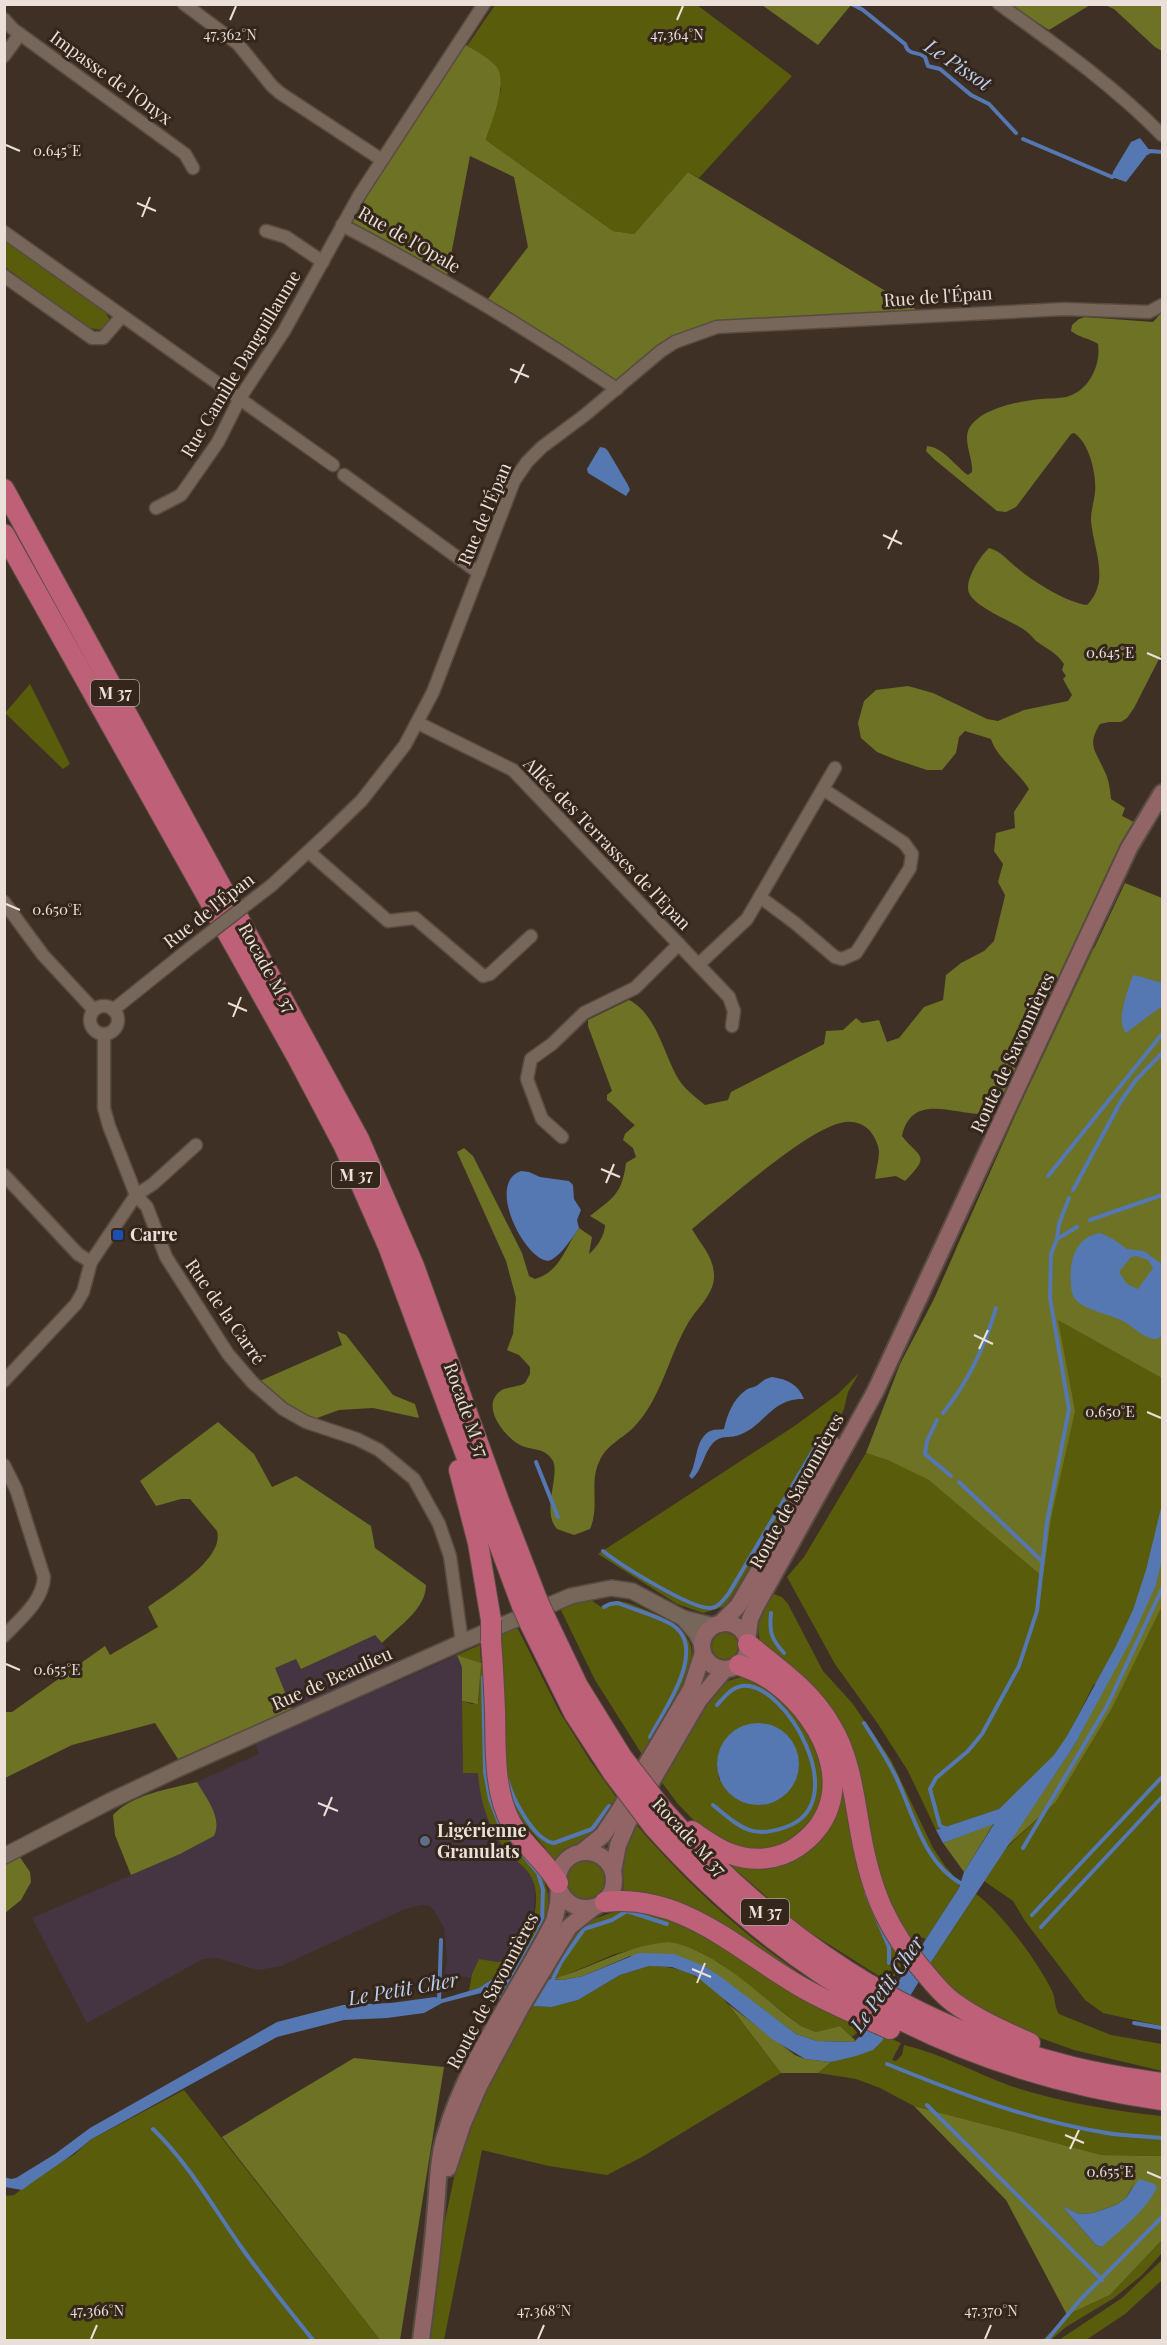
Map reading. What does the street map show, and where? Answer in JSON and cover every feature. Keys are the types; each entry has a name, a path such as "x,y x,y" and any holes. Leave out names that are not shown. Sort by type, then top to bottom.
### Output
{"highway":[{"name":"Rocade M 37","path":"4,489 359,1139 414,1266 499,1501 533,1611"},
{"name":"Rocade M 37","path":"4,534 297,1057 339,1137 388,1246 443,1392 533,1611 578,1686 618,1766 658,1818 753,1903 829,1960 876,2006 945,2041 1048,2078 1113,2093 1162,2100"},
{"path":"443,1392 449,1438 478,1543 491,1620 498,1770 503,1802 507,1815 518,1834 550,1870 558,1885"},
{"path":"747,1642 804,1689 833,1728 850,1772 866,1861 876,1896 885,1917 909,1955 939,1990 953,2002 1074,2067"},
{"path":"658,1818 717,1848 738,1856 756,1859 774,1858 795,1848 815,1831 824,1817 831,1798 833,1779 830,1758 822,1738 807,1714 787,1692 769,1678 732,1667"},
{"path":"599,1905 640,1901 687,1916 714,1930 803,1988 876,2006 916,2026"},
{"name":"Rocade M 37","path":"916,2026 994,2043 1074,2067 1162,2083"}],"main road":[{"name":"Route de Savonnières","path":"747,1642 750,1620 760,1599 875,1392 1129,848 1162,793"},
{"name":"Route de Savonnières","path":"718,1625 738,1606 902,1331"},
{"path":"727,1623 740,1629 747,1642 747,1654 699,1700 628,1822 615,1854 613,1871 615,1884 599,1905 585,1908 568,1902 558,1885 560,1869 569,1857 582,1852 603,1835 619,1811 691,1689 707,1632 718,1625 727,1623"},
{"path":"703,1649 714,1666 732,1667"},
{"path":"582,1852 601,1856 613,1871"},
{"name":"Route de Savonnières","path":"533,1973 554,1920 558,1904 558,1885"},
{"name":"Route de Savonnières","path":"421,2340 435,2218 463,2124 514,2005 533,1973 569,1928 599,1905"}],"street":[{"path":"184,4 238,44 272,86 382,160"},
{"name":"Rue de l'Opale","path":"484,4 342,225 418,265 484,304 544,340 617,389"},
{"path":"999,4 1114,89 1162,135"},
{"name":"Impasse de l'Onyx","path":"4,19 20,34 185,154 193,168"},
{"path":"4,56 20,34"},
{"name":"Rue Camille Danguillaume","path":"156,508 182,495 218,442 240,398 284,331 342,225"},
{"path":"266,231 286,237 323,262"},
{"path":"4,232 333,465"},
{"path":"4,276 92,338 103,338 122,316"},
{"name":"Rue de l'Épan","path":"113,1010 272,885 362,800 405,746 418,723 433,692 507,497 527,462 542,447 675,342 717,327 1064,309 1149,312 1162,304"},
{"path":"344,475 479,573"},
{"name":"Allée des Terrasses de l'Epan","path":"418,723 513,770 699,964 732,1002 732,1026"},
{"path":"699,964 747,919 835,768"},
{"path":"760,897 795,923 834,957 849,958 856,953 910,868 912,854 904,843 823,789"},
{"path":"309,852 388,921 415,918 483,976 490,974 531,936"},
{"path":"4,902 43,956 94,1010"},
{"path":"562,1137 542,1119 526,1075 531,1059 552,1044 584,1013 635,988 679,944"},
{"path":"101,1006 113,1010 118,1018 116,1027 104,1034 95,1032 90,1019 94,1010 101,1006"},
{"name":"Rue de la Carré","path":"104,1034 104,1108 109,1126 136,1195 147,1207 166,1257 228,1354 253,1383 283,1409 306,1422 357,1439 379,1450 414,1479 439,1524 450,1556 462,1642"},
{"path":"4,1381 76,1304 83,1292 91,1262 136,1195 153,1184 196,1145"},
{"path":"4,1175 78,1254 91,1262"},
{"path":"4,1465 16,1489 44,1577 44,1586 37,1600 4,1636"},
{"name":"Rue de Beaulieu","path":"4,1856 110,1800 462,1642 571,1596 611,1588 632,1591 683,1618 718,1625"},
{"name":"Rue de Beaulieu","path":"683,1618 696,1632 703,1649"}],"shaded area":[{"path":"495,5 697,5 792,76 699,178 688,172 634,234 613,231 486,140 501,89 495,65 467,46"},
{"path":"5,240 105,312 110,320 104,330 88,328 5,267"},
{"path":"30,684 70,764 63,769 5,713"},
{"path":"1093,946 1162,1061 1162,2026 1103,2013 1085,2000 1025,1921 1013,1901 984,1881 1006,1848 1056,1802 1111,1710 1119,1691 1094,1684 1067,1737 1054,1756 999,1809 936,1830 908,1771 835,1664 787,1577 804,1557 866,1453 890,1461 957,1246"},
{"path":"859,1373 848,1392 837,1424 726,1606 703,1613 677,1604 598,1554 796,1425 838,1394"},
{"path":"771,1593 782,1597 788,1604 823,1671 853,1704 891,1760 933,1848 959,1882 959,1888 926,1939 920,1937 915,1948 907,1940 880,1884 863,1799 761,1643 759,1623"},
{"path":"591,1600 601,1607 618,1601 630,1603 648,1611 679,1628 691,1648 691,1660 682,1687 643,1756 595,1680 559,1606"},
{"path":"517,1627 559,1711 619,1801 609,1818 586,1842 564,1849 552,1863 542,1853 546,1849 519,1817 507,1792 500,1636"},
{"path":"725,1633 734,1637 738,1646 734,1655 725,1659 716,1655 712,1646 716,1637"},
{"path":"375,1635 397,1662 292,1709 274,1668 296,1659 301,1669"},
{"path":"480,1645 481,1663 485,1663 489,1769 543,1876 548,1894 548,1915 518,1974 504,1971 479,1988 469,1991 472,1974 479,1959 497,1962 514,1959 532,1922 536,1902 536,1891 531,1877 509,1853 491,1826 483,1805 478,1773 463,1773 462,1701 472,1704 479,1701 480,1663 457,1655"},
{"path":"457,1655 462,1667 463,1773 478,1772 485,1811 497,1837 533,1879 535,1895 533,1921 513,1959 497,1962 479,1960 471,1978 445,1973 447,1959 444,1928 434,1910 428,1905 421,1905 405,1909 281,1966 258,1970 217,1958 203,1959 87,2023 32,1918 180,1854 214,1836 216,1817 197,1782 259,1754 254,1740 385,1681 388,1686"},
{"path":"744,1676 751,1677 781,1696 812,1738 825,1771 821,1806 802,1834 774,1850 734,1848 703,1830 678,1804 660,1780 709,1697 725,1682","holes":["758,1723 775,1729 787,1738 795,1751 797,1764 795,1777 788,1790 775,1799 758,1805 719,1779 718,1758 725,1742 738,1730"]},
{"path":"839,1776 905,1960 890,1983 803,1928 723,1859 786,1859"},
{"path":"634,1822 678,1870 724,1914 774,1955 828,1991 623,1894 624,1880 619,1864"},
{"path":"587,1859 602,1865 608,1880 602,1895 587,1901 572,1895 566,1880 572,1865"},
{"path":"976,1894 1008,1925 1029,1953 1052,1991 1059,2014 1111,2035 1162,2044 1162,2071 1074,2050 1032,2035 982,2012 949,1987 929,1965"},
{"path":"628,1907 696,1928 865,2026 852,2037 840,2026 816,2032 801,2026 721,1964 700,1952 670,1942 615,1954 561,1977 544,1979 566,1941 585,1922"},
{"path":"649,1966 670,1968 687,1973 703,1981 720,1994 781,2073 642,2157 607,2175 549,2166 482,2150 444,2340 428,2340 444,2225 462,2140 472,2112 531,2006 552,2007 578,2000 620,1975"},
{"path":"885,2036 901,2043 892,2060 896,2061 902,2055 904,2045 1027,2091 1084,2105 1162,2116 1162,2156 1102,2155 914,2106 880,2088 856,2079 818,2073 832,2062 869,2050 881,2042"},
{"path":"184,2090 380,2340 5,2340 4,2196 14,2195 43,2173 75,2154 90,2140"},
{"path":"1162,2240 1162,2253 1142,2275 1114,2298 1066,2327 1051,2340 1043,2340 1067,2315 1110,2295"},
{"path":"1162,2260 1162,2280 1125,2314 1086,2340 1059,2340 1122,2298"}],"green space":[{"path":"762,5 851,5 818,45"},
{"path":"1010,5 1090,5 1049,30"},
{"path":"1105,5 1162,5 1162,51 1114,9"},
{"path":"460,41 492,62 500,73 498,102 486,140 613,231 634,234 688,172 927,316 775,324 688,336 617,389 484,304 528,247 514,177 470,156 446,281 342,225"},
{"path":"1162,312 1162,653 1127,718 1121,722 1100,724 1093,743 1107,777 1111,799 1125,808 1122,816 1134,822 1002,1096 983,1114 935,1109 915,1114 907,1122 902,1136 918,1153 920,1161 905,1181 896,1176 875,1179 879,1151 875,1138 862,1125 845,1122 830,1127 789,1151 692,1229 712,1264 713,1285 690,1319 651,1404 634,1427 602,1456 596,1470 594,1512 590,1529 574,1535 557,1529 551,1513 555,1468 553,1461 546,1453 514,1441 502,1429 494,1414 494,1399 499,1392 525,1383 530,1374 530,1367 519,1355 507,1350 513,1334 516,1298 506,1261 457,1152 464,1148 473,1156 522,1253 529,1276 535,1279 551,1271 579,1228 592,1237 589,1254 595,1248 602,1237 605,1225 590,1216 619,1189 626,1163 636,1157 633,1148 623,1140 625,1134 635,1125 607,1100 607,1095 612,1091 588,1026 588,1020 629,1000 638,1006 652,1023 679,1079 705,1105 728,1100 731,1092 824,1044 826,1031 843,1030 856,1018 862,1023 879,1020 887,1042 899,1038 924,1007 943,1000 946,975 961,963 984,951 994,941 1005,895 998,882 1003,864 994,851 996,833 1015,828 1014,812 1029,789 1002,758 991,739 965,731 959,737 956,753 942,770 927,770 877,752 861,738 858,723 864,701 876,690 908,686 933,693 987,719 998,721 1024,710 1068,701 1072,695 1063,679 1066,676 1062,670 1064,664 1061,660 1026,631 979,604 973,599 968,588 977,563 989,548 1000,553 1050,590 1087,605 1098,586 1099,575 1091,520 1095,477 1088,451 1079,437 1074,433 1071,434 1016,507 1006,512 997,511 934,459 926,451 927,446 944,453 968,475 972,472 967,441 968,431 980,417 1011,404 1069,396 1083,388 1088,382 1098,360 1098,344 1071,331 1072,325 1079,319 1085,317 1153,322"},
{"path":"1125,883 1162,898 1162,1378 1058,1320 1075,1411 1051,1518 1043,1577 929,1480 890,1461 866,1453 900,1364 934,1299 1018,1109"},
{"path":"337,1331 346,1335 393,1395 415,1404 419,1418 373,1408 339,1410 306,1422 253,1384 342,1345"},
{"path":"218,1422 254,1454 272,1487 296,1476 371,1526 375,1548 426,1585 421,1602 410,1617 382,1643 375,1635 301,1669 296,1659 275,1668 292,1709 178,1759 155,1723 72,1745 5,1778 5,1712 12,1712 105,1646 110,1655 158,1627 148,1607 193,1574 212,1553 217,1542 217,1531 190,1499 181,1499 156,1506 140,1481"},
{"path":"1162,1558 1162,1606 1111,1710 1056,1802 1006,1847 1075,1744 1156,1585"},
{"path":"457,1655 481,1663 478,1704 462,1701 462,1667"},
{"path":"197,1782 215,1815 214,1836 180,1854 131,1875 115,1835 113,1815 141,1797"},
{"path":"994,1823 964,1872 943,1843"},
{"path":"15,1850 30,1872 31,1882 21,1900 5,1913 5,1856"},
{"path":"670,1942 688,1947 723,1965 801,2026 816,2032 840,2026 855,2040 854,2042 817,2041 796,2034 704,1966 630,1956 583,1976 563,1980 553,1979 640,1947"},
{"path":"728,2004 795,2055 805,2059 831,2062 818,2073 781,2073"},
{"path":"354,2058 444,2067 400,2340 380,2340 222,2137"},
{"path":"914,2106 1102,2155 1162,2156 1162,2240 1110,2295 1067,2315 1006,2200","holes":["1135,2182 1102,2247 1096,2245 1063,2207 1079,2214 1093,2213 1116,2205 1126,2198"]}],"water":[{"path":"1140,138 1150,151 1126,182 1112,177 1131,142"},
{"path":"600,447 608,451 628,485 630,490 626,496 588,473 587,469"},
{"path":"1135,975 1162,983 1162,1006 1126,1033 1123,1028 1122,1014 1132,977"},
{"path":"521,1171 540,1177 569,1181 573,1185 574,1199 581,1210 577,1220 579,1228 563,1250 551,1260 542,1259 532,1252 514,1224 508,1207 507,1192 511,1179"},
{"path":"1100,1233 1127,1249 1144,1251 1162,1264 1162,1335 1157,1339 1146,1337 1123,1321 1086,1307 1075,1298 1071,1286 1073,1259 1079,1245 1091,1235","holes":["1136,1256 1148,1260 1153,1268 1138,1289 1127,1284 1119,1272 1131,1257"]},
{"path":"772,1377 791,1383 804,1399 783,1403 748,1431 716,1440 692,1479 689,1476 701,1440 712,1430 724,1429 729,1413 741,1394"},
{"path":"1162,1504 1162,1559 1156,1585 1131,1640 1075,1744 933,1959 882,2041 873,2050 831,2062 805,2059 772,2039 696,1976 672,1967 649,1966 620,1975 578,2000 552,2007 531,2006 481,1993 442,2003 424,2013 344,2020 277,2037 90,2140 22,2190 5,2187 4,2177 16,2178 55,2154 90,2128 277,2022 343,2005 391,2003 435,1997 442,1999 479,1988 504,1971 544,1979 563,1980 583,1976 639,1953 674,1954 704,1966 721,1977 796,2034 817,2041 854,2042 869,2027 959,1888 964,1872 994,1824 943,1843 936,1830 999,1809 1054,1755 1067,1736 1133,1610 1146,1570"},
{"path":"758,1723 774,1727 787,1735 795,1748 799,1764 795,1780 787,1793 774,1801 758,1805 742,1801 729,1793 721,1780 717,1764 721,1748 729,1735 742,1727"},
{"path":"1139,2179 1157,2187 1140,2212 1102,2247 1096,2245 1062,2206 1079,2214 1093,2213 1116,2205 1126,2198"}],"waterway":[{"name":"Le Pissot","path":"852,4 863,10 905,44 909,51 925,57 928,66 940,69 971,95 989,104 1016,133"},
{"name":"Le Pissot","path":"1023,139 1112,177 1116,175"},
{"name":"Le Pissot","path":"1147,153 1162,152"},
{"path":"1048,1176 1162,1034"},
{"path":"1073,1190 1121,1101 1136,1080 1162,1053"},
{"path":"1090,1220 1162,1195"},
{"path":"1057,1238 1059,1224 1069,1198"},
{"path":"945,1828 940,1826 930,1789 936,1778 968,1751 982,1734 1019,1666 1037,1611 1047,1522 1069,1409 1050,1298 1051,1254 1057,1239 1077,1227"},
{"path":"943,1413 975,1363 996,1308"},
{"path":"937,1420 927,1441 925,1454 951,1476"},
{"path":"603,1551 624,1566 688,1602 702,1607 716,1606 729,1593 820,1439"},
{"path":"536,1462 558,1517"},
{"path":"959,1482 1042,1561"},
{"path":"1023,1848 1107,1706 1162,1589"},
{"path":"604,1607 618,1603 665,1621 682,1634 686,1648 685,1663 673,1695 650,1737"},
{"path":"771,1613 772,1634 784,1653"},
{"path":"483,1677 485,1772 490,1799 501,1828 538,1873 543,1890 542,1921 513,1976"},
{"path":"713,1805 746,1829 774,1831 786,1827 806,1814 814,1794 814,1770 806,1745 793,1722 777,1702 759,1689 742,1686 731,1691 717,1705"},
{"path":"864,1723 895,1775 928,1850 949,1875 962,1884"},
{"path":"1032,1915 1162,1777"},
{"path":"507,1778 518,1806 531,1826 539,1835 554,1843 592,1829 609,1806"},
{"path":"1041,1927 1162,1797"},
{"name":"Le Petit Cher","path":"866,1893 889,1947 889,1963"},
{"path":"551,1983 561,1962 584,1929 612,1920 627,1911 667,1924"},
{"name":"Le Petit Cher","path":"439,2001 441,1940"},
{"path":"1134,2023 1162,2028"},
{"path":"887,2064 1023,2114 1107,2133 1162,2138"},
{"path":"927,2105 1102,2280"},
{"path":"153,2129 188,2170 275,2293 313,2340"},
{"path":"1047,2340 1080,2300 1162,2217"}],"place":[{"name":"Carre","path":"118,1235"},
{"name":"Ligérienne Granulats","path":"425,1841"}]}
